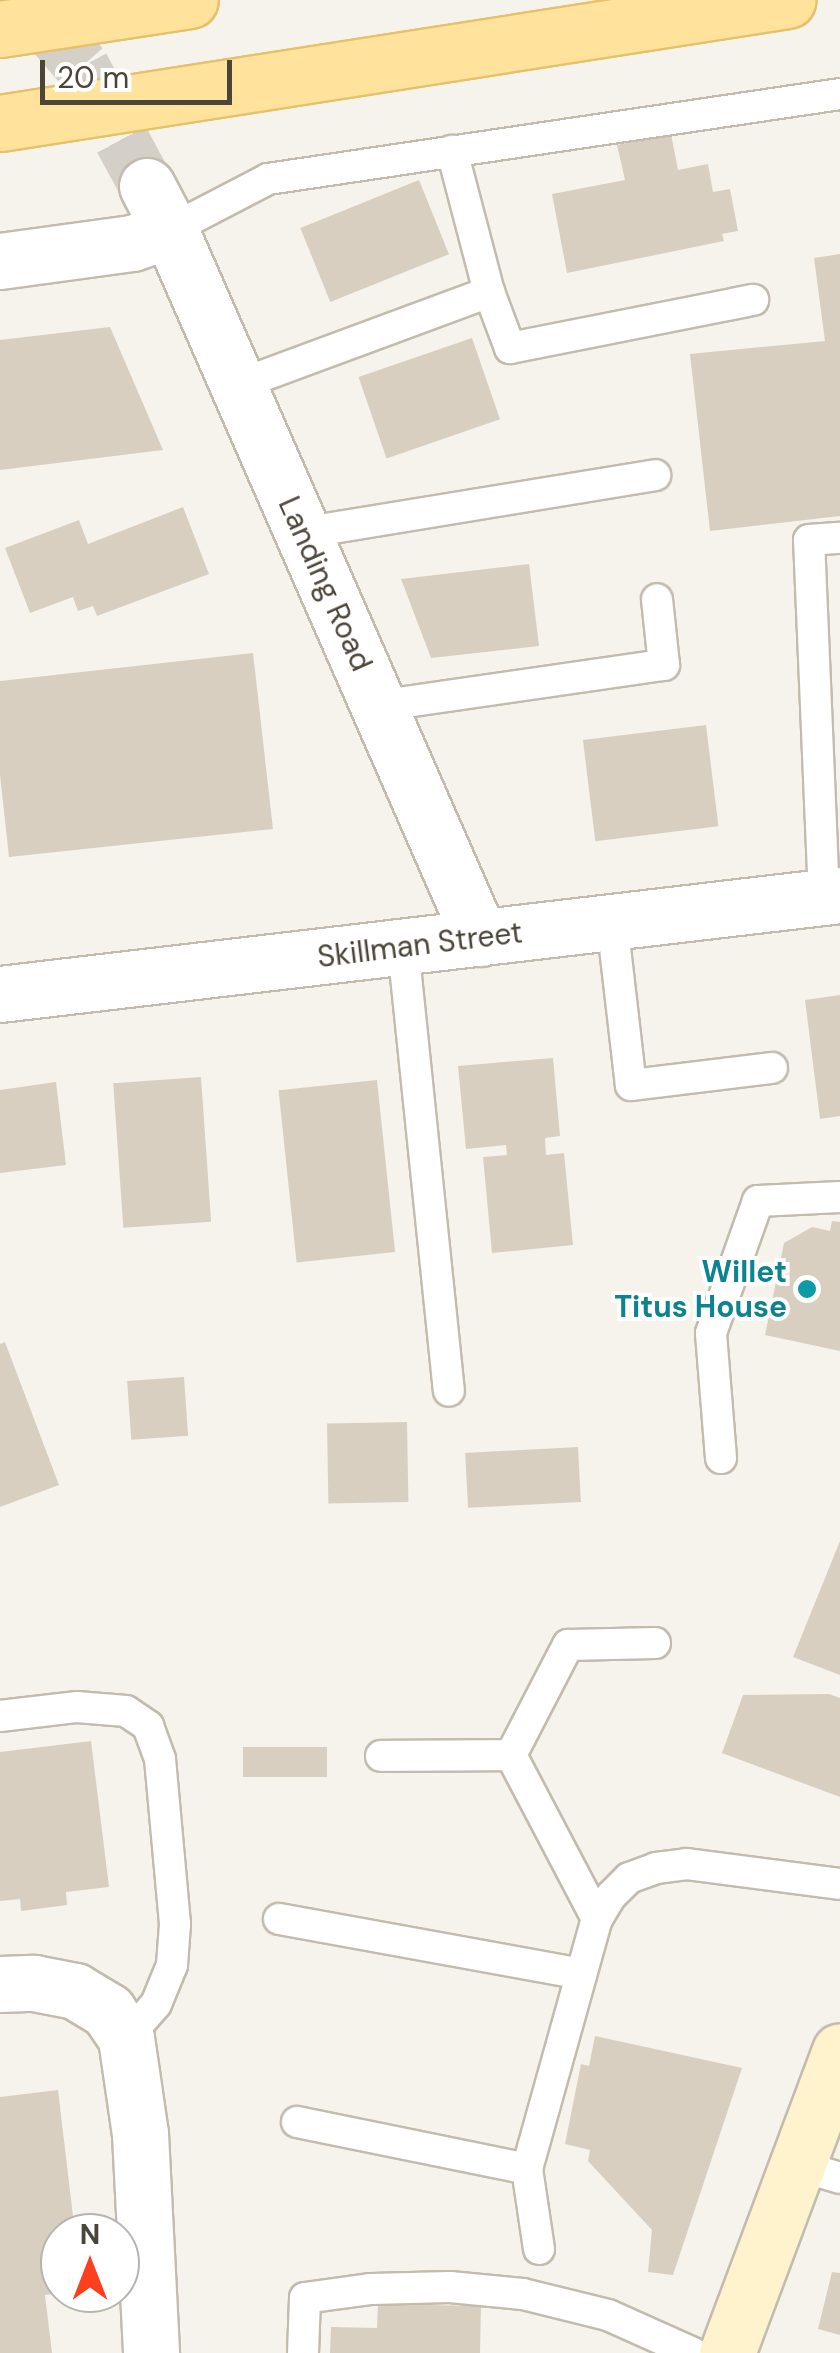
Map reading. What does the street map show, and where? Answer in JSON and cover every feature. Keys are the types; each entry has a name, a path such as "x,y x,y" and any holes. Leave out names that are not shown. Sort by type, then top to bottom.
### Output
{"main road":[{"path":"0,30 190,0"},
{"path":"0,123 787,0"},
{"path":"727,2353 817,2171 840,2051"}],"street":[{"path":"0,261 132,242 159,208"},
{"name":"Landing Road","path":"159,208 480,938"},
{"name":"Skillman Street","path":"0,994 832,896"},
{"path":"0,1984 34,1983 75,1991 108,2011 126,2038 140,2134 151,2353"}],"lane":[{"path":"159,208 267,173 452,152 840,94"},
{"path":"452,152 489,292 510,348 753,300"},
{"path":"238,385 489,292"},
{"path":"302,533 655,475"},
{"path":"832,896 808,540 840,538"},
{"path":"378,706 664,664 657,599"},
{"path":"612,922 631,1084 772,1068"},
{"path":"403,948 449,1391"},
{"path":"722,1458 711,1333 758,1201 840,1197"},
{"path":"512,1755 568,1645 655,1643"},
{"path":"0,1716 77,1707 126,1711 148,1726 160,1760 175,1924 172,1965 156,2004 126,2038"},
{"path":"381,1756 512,1755"},
{"path":"512,1755 597,1919"},
{"path":"539,2249 527,2169 597,1919 611,1896 629,1878 656,1868 724,1866 840,1884"},
{"path":"279,1919 582,1974"},
{"path":"296,2122 527,2169"},
{"path":"304,2353 305,2298 371,2289 450,2286 523,2294 608,2316 693,2353"}],"building":[{"path":"671,134 678,170 708,164 713,192 730,189 738,231 722,234 724,241 567,273 552,194 625,180 617,145"},
{"path":"419,180 449,254 330,302 300,228"},
{"path":"840,254 840,516 710,531 690,354 825,341 814,258"},
{"path":"110,327 163,450 0,470 0,340"},
{"path":"472,338 500,419 387,458 359,377"},
{"path":"183,507 209,574 97,616 93,606 78,611 73,597 30,613 5,548 79,520 88,544"},
{"path":"529,564 539,646 431,658 401,579"},
{"path":"253,653 273,829 9,857 0,775 0,681"},
{"path":"706,725 718,826 595,841 583,740"},
{"path":"840,995 840,1116 820,1119 805,1000"},
{"path":"553,1058 560,1136 545,1138 546,1155 564,1153 573,1245 492,1253 483,1157 507,1155 506,1145 466,1149 458,1066"},
{"path":"201,1077 211,1222 123,1228 113,1083"},
{"path":"377,1080 395,1252 297,1262 279,1090"},
{"path":"56,1082 66,1165 0,1173 0,1090"},
{"name":"Willet Titus House","path":"832,1221 840,1222 840,1351 765,1335 784,1243 812,1227 830,1231"},
{"path":"5,1342 59,1485 0,1507 0,1344"},
{"path":"184,1377 188,1436 131,1440 127,1381"},
{"path":"407,1422 408,1502 328,1503 327,1423"},
{"path":"578,1447 581,1502 468,1508 465,1453"},
{"path":"840,1541 840,1675 793,1657"},
{"path":"829,1694 840,1698 840,1797 722,1753 743,1695"},
{"path":"91,1741 109,1887 66,1892 67,1905 21,1911 20,1899 0,1901 0,1752"},
{"path":"243,1747 327,1747 327,1777 243,1777"},
{"path":"595,2036 742,2068 673,2275 648,2272 652,2230 588,2161 590,2150 565,2144 581,2064 589,2066"},
{"path":"58,2090 73,2213 40,2213 40,2313 47,2313 52,2353 0,2353 0,2097"},
{"path":"832,2272 840,2273 840,2335 818,2329"},
{"path":"378,2304 481,2306 480,2353 330,2353 331,2327 377,2328"}],"tunnel":[{"path":"0,1 55,35 82,66 147,186"}],"place":[{"name":"Willet Titus House","path":"807,1289"}]}
